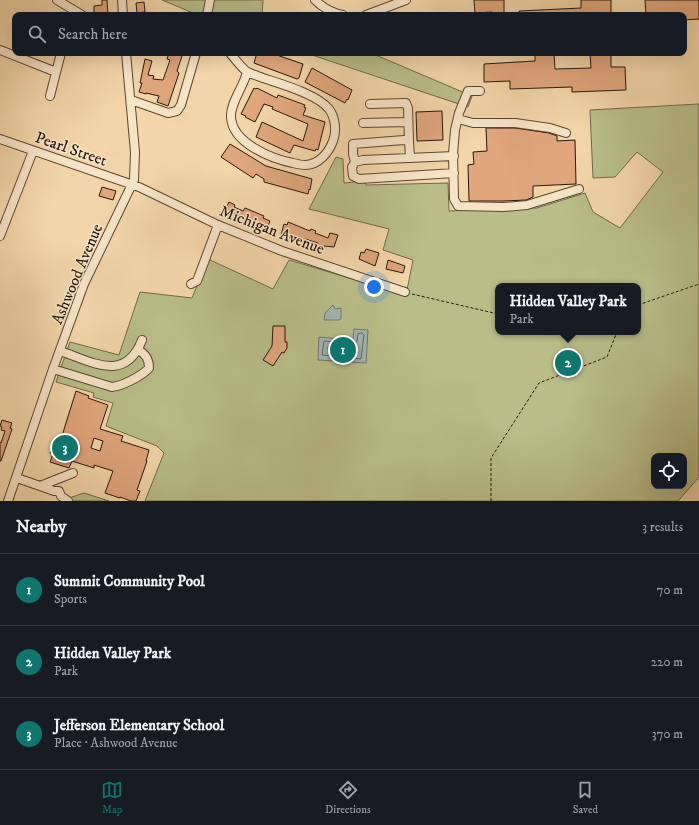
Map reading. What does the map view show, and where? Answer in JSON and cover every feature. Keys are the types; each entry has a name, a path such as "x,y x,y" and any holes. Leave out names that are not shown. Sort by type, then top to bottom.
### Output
{"street":[{"path":"57,0 72,12"},
{"path":"122,0 123,12"},
{"path":"208,12 210,0"},
{"path":"315,0 323,8 332,12"},
{"path":"374,12 406,0"},
{"path":"0,50 12,55"},
{"path":"15,56 56,72"},
{"path":"50,96 60,56"},
{"name":"Ashwood Avenue","path":"8,501 84,284 133,186 136,167 126,56"},
{"path":"131,100 168,113 178,111 195,56"},
{"path":"233,56 247,72 298,90 320,101 328,108 333,116 335,136 331,147 318,162 306,165 287,162 267,155 244,141 237,134 233,127 231,113 247,72"},
{"path":"480,92 468,91 455,130 454,199 458,206 504,207 527,205 579,188"},
{"path":"370,104 406,103 408,108 410,158"},
{"path":"458,119 473,122 515,124 550,128 566,133"},
{"path":"363,123 408,122"},
{"name":"Pearl Street","path":"0,139 133,186"},
{"path":"356,162 353,154 353,144 404,140 409,141"},
{"path":"0,236 33,151"},
{"path":"454,156 356,162 352,167 353,176 359,179 454,173"},
{"name":"Michigan Avenue","path":"133,186 218,225 282,251 405,292"},
{"path":"191,284 197,281 218,225"},
{"path":"60,351 106,366 116,366 125,363 138,350 142,340"},
{"path":"53,369 112,387 118,386 146,372 149,368 147,357 138,350"},
{"path":"40,486 73,473"},
{"path":"17,478 54,491 59,491 61,496 68,501"}],"path":[{"path":"641,304 699,284"},
{"path":"405,292 495,313"},
{"path":"490,501 490,458 539,383 607,357 616,335"}],"green space":[{"path":"162,0 263,0 262,12 191,12"},
{"path":"315,56 378,56 472,96 468,107"},
{"path":"699,104 699,477 678,501 145,501 164,453 157,446 106,426 113,403 93,397 94,393 56,382 70,342 119,355 140,292 192,298 208,259 273,289 289,260 406,295 413,260 383,250 389,229 309,209 336,157 343,159 344,183 365,181 366,185 448,183 449,211 537,208 585,193 593,212 620,228 663,172 637,152 615,177 593,178 590,110"},
{"path":"84,493 109,501 62,501"}],"water":[{"path":"333,305 335,309 341,308 341,319 324,320 325,313"},
{"path":"354,329 368,330 366,363 318,360 319,337 353,340"}],"building":[{"path":"102,0 107,0 108,12 94,12 94,6 102,5"},
{"path":"474,0 504,0 504,12 475,12"},
{"path":"581,0 611,0 611,12 519,12 519,11 581,8"},
{"path":"645,0 699,0 699,19 687,20 687,12 646,12"},
{"path":"144,2 145,12 137,12 136,3"},
{"path":"168,56 182,56 177,71 179,73 168,106 157,102 159,96 139,92 142,83 140,83 145,59 152,61 148,75 154,76 153,79 163,80 170,60 167,59"},
{"path":"256,56 280,56 303,64 299,78 297,79 254,63"},
{"path":"535,56 554,56 555,69 591,68 590,56 611,56 611,67 625,67 626,90 572,92 572,87 510,89 510,81 484,82 484,64 535,61"},
{"path":"312,68 352,90 348,100 347,99 345,103 305,82"},
{"path":"254,88 277,98 278,95 305,105 304,107 306,108 303,115 325,122 318,150 316,149 315,151 294,145 290,153 256,137 262,122 303,141 308,124 272,109 273,107 264,104 255,122 245,117 246,116 241,114"},
{"path":"442,111 443,140 417,141 416,112"},
{"path":"486,128 515,128 549,133 557,136 557,141 575,140 576,184 533,186 533,197 526,200 469,201 468,165 474,164 473,152 487,151"},
{"path":"230,144 266,166 312,179 308,194 264,182 264,179 256,174 253,178 221,157"},
{"path":"102,187 116,191 113,200 99,196"},
{"path":"229,202 235,205 234,207 243,211 245,208 264,216 263,218 270,221 266,231 234,213 231,217 225,215 226,213 224,212"},
{"path":"288,222 310,231 311,229 316,231 315,233 328,238 330,233 338,235 334,247 324,246 323,249 317,246 318,243 305,239 304,242 281,235 284,224 287,225"},
{"path":"366,249 379,253 375,266 359,259 361,252 364,253"},
{"path":"388,260 405,266 403,273 386,269"},
{"path":"273,326 285,326 285,342 287,342 287,348 284,353 282,352 273,366 263,360 272,346"},
{"path":"76,391 89,396 88,398 108,405 100,429 123,436 121,441 149,450 147,461 137,490 140,491 136,501 131,501 105,493 113,471 94,465 94,468 72,461 69,468 50,462 53,454 50,453 53,445 55,446 58,438 61,439","holes":["94,438 103,441 100,451 91,448"]},
{"path":"2,420 12,423 10,428 12,429 0,461 0,442 1,443 5,431 1,430 2,427 0,426"}],"place":[{"name":"Summit Community Pool","path":"343,350"},
{"name":"Hidden Valley Park","path":"568,363"},
{"name":"Jefferson Elementary School","path":"65,448"}]}
